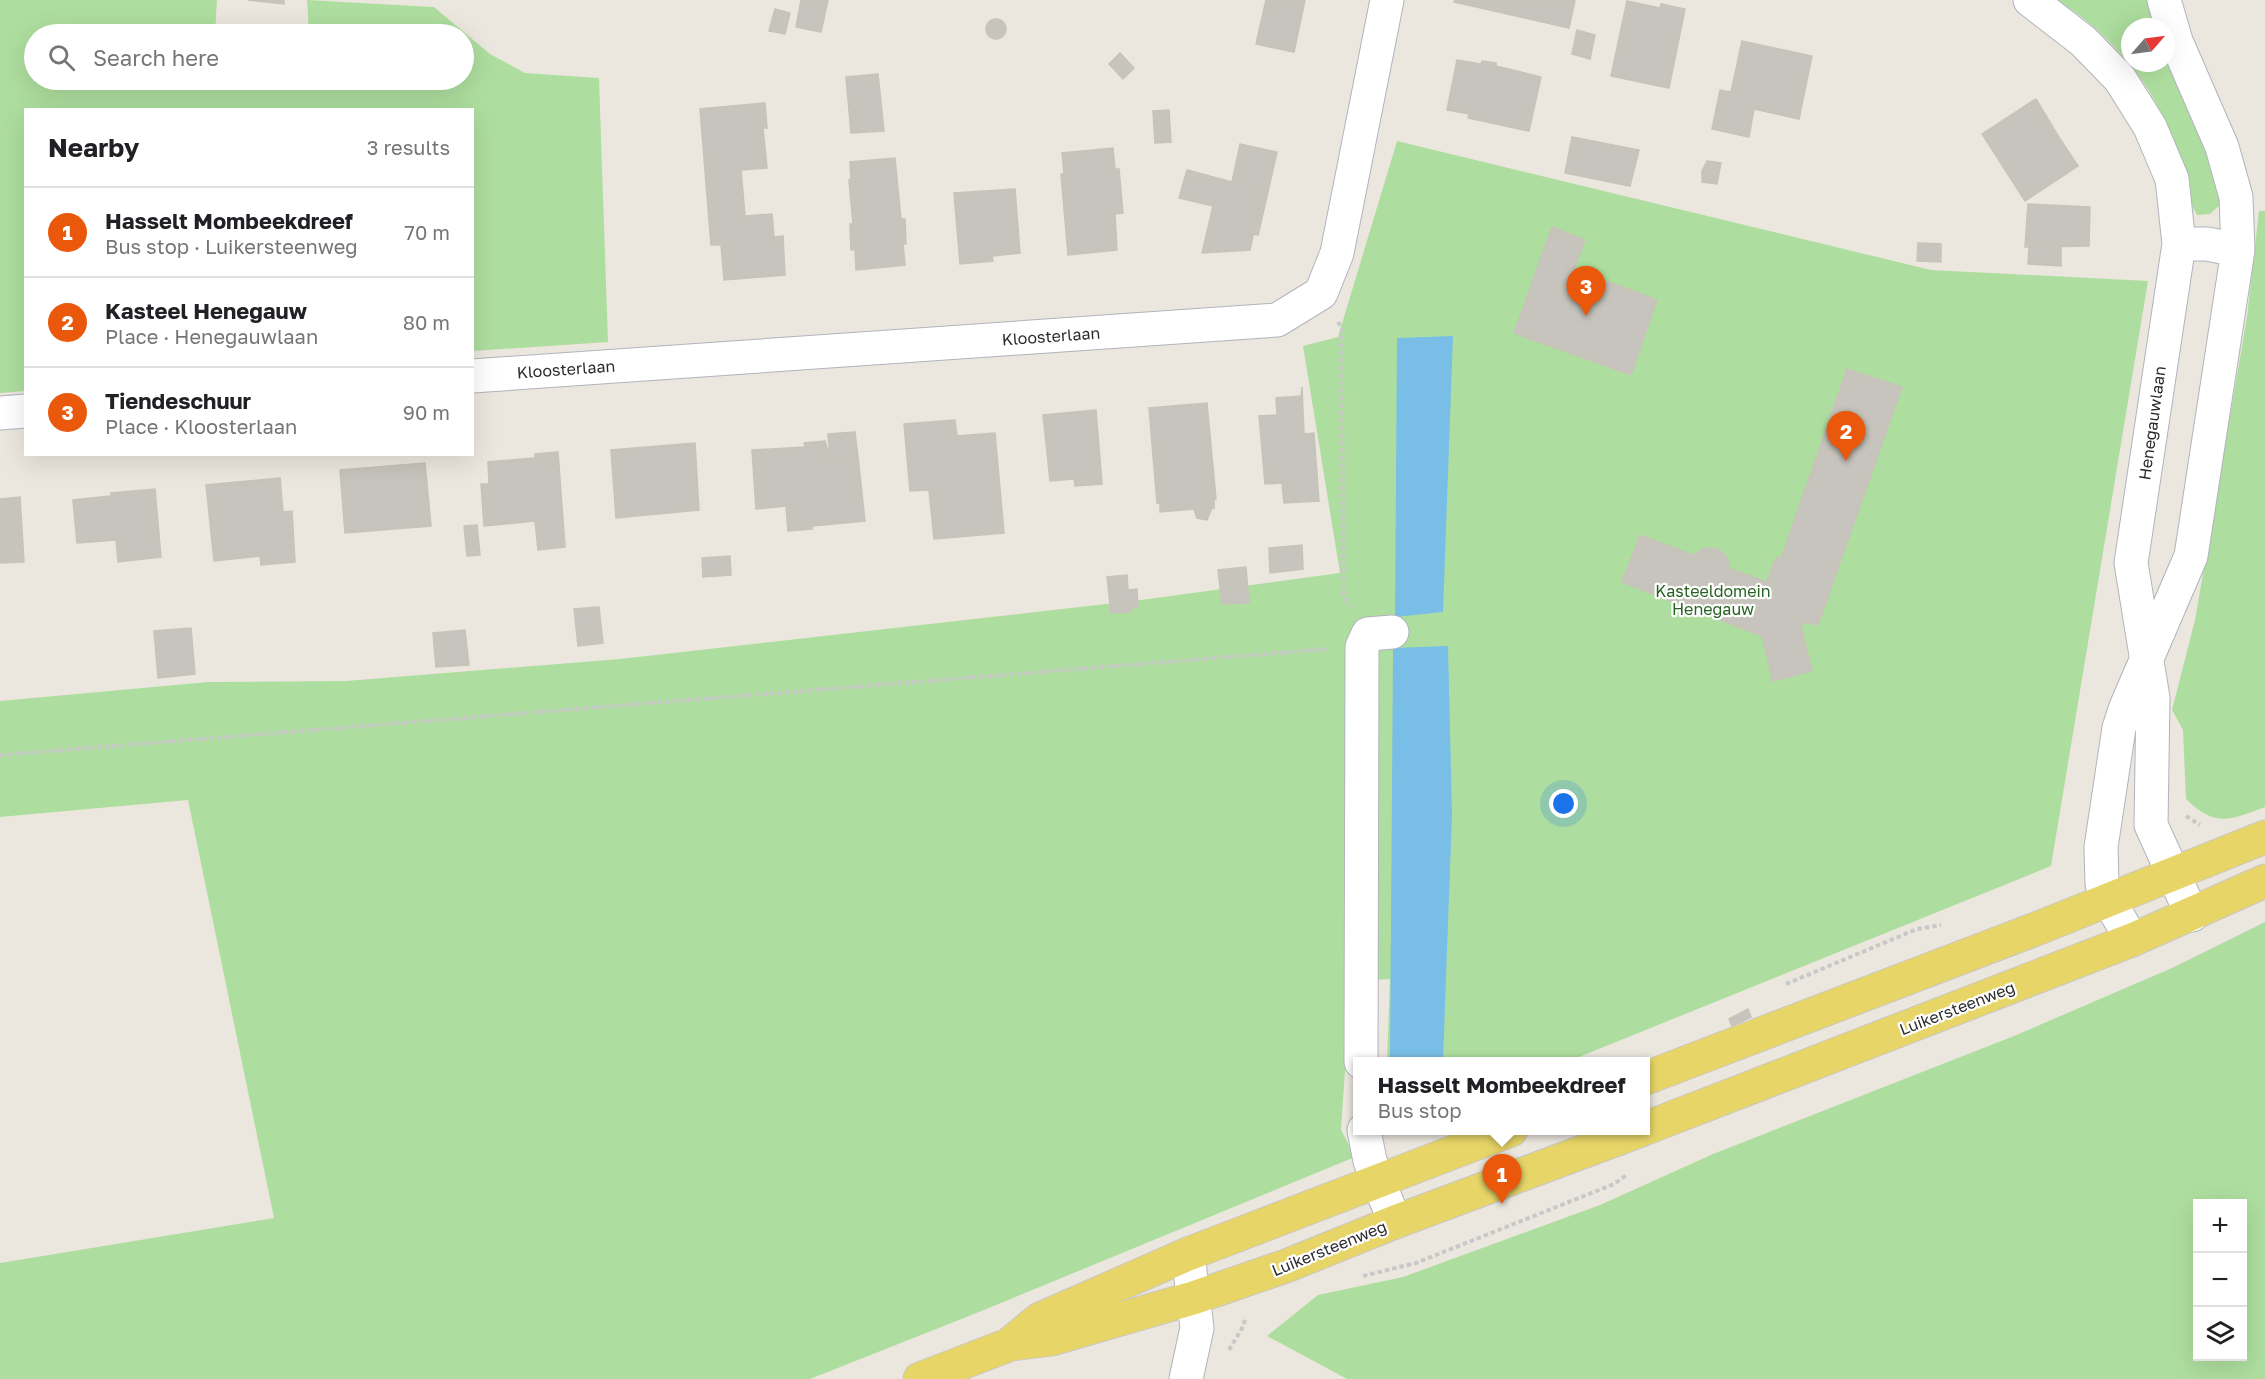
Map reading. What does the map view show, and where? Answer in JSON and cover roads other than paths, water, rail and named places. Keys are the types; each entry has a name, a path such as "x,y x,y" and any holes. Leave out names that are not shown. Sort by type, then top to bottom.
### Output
{"main road":[{"path":"1650,1076 2265,837"},
{"name":"Luikersteenweg","path":"1650,1126 2132,940 2265,881"},
{"name":"Luikersteenweg","path":"1011,1344 1040,1319 1188,1254 1500,1135"},
{"name":"Luikersteenweg","path":"920,1379 1011,1344 1052,1339 1193,1298 1286,1266 1395,1222 1630,1135"}],"street":[{"name":"Kloosterlaan","path":"474,376 1277,320 1321,293 1337,253 1388,0"},
{"name":"Henegauwlaan","path":"2030,0 2083,41 2120,79 2150,127 2172,179 2179,244 2132,563 2153,698 2151,825 2192,915"},
{"path":"2132,940 2102,884 2101,847 2119,728 2191,556 2238,250 2236,197 2222,147 2176,41 2164,0"},
{"path":"2179,244 2207,244 2238,250"},
{"path":"0,412 24,411"},
{"path":"1361,1057 1362,646 1368,634 1392,632"},
{"path":"1365,1135 1377,1182 1395,1222"},
{"path":"1186,1379 1197,1328 1188,1254"}],"water":[{"path":"1453,336 1443,612 1395,617 1397,338"},
{"path":"1448,646 1452,814 1443,1057 1390,1057 1393,648"}],"place":[{"name":"Tiendeschuur","path":"1586,316"},
{"name":"Kasteel Henegauw","path":"1846,461"},
{"name":"Hasselt Mombeekdreef","path":"1502,1204"}],"park label":[{"name":"Kasteeldomein Henegauw","path":"1713,600"}]}
